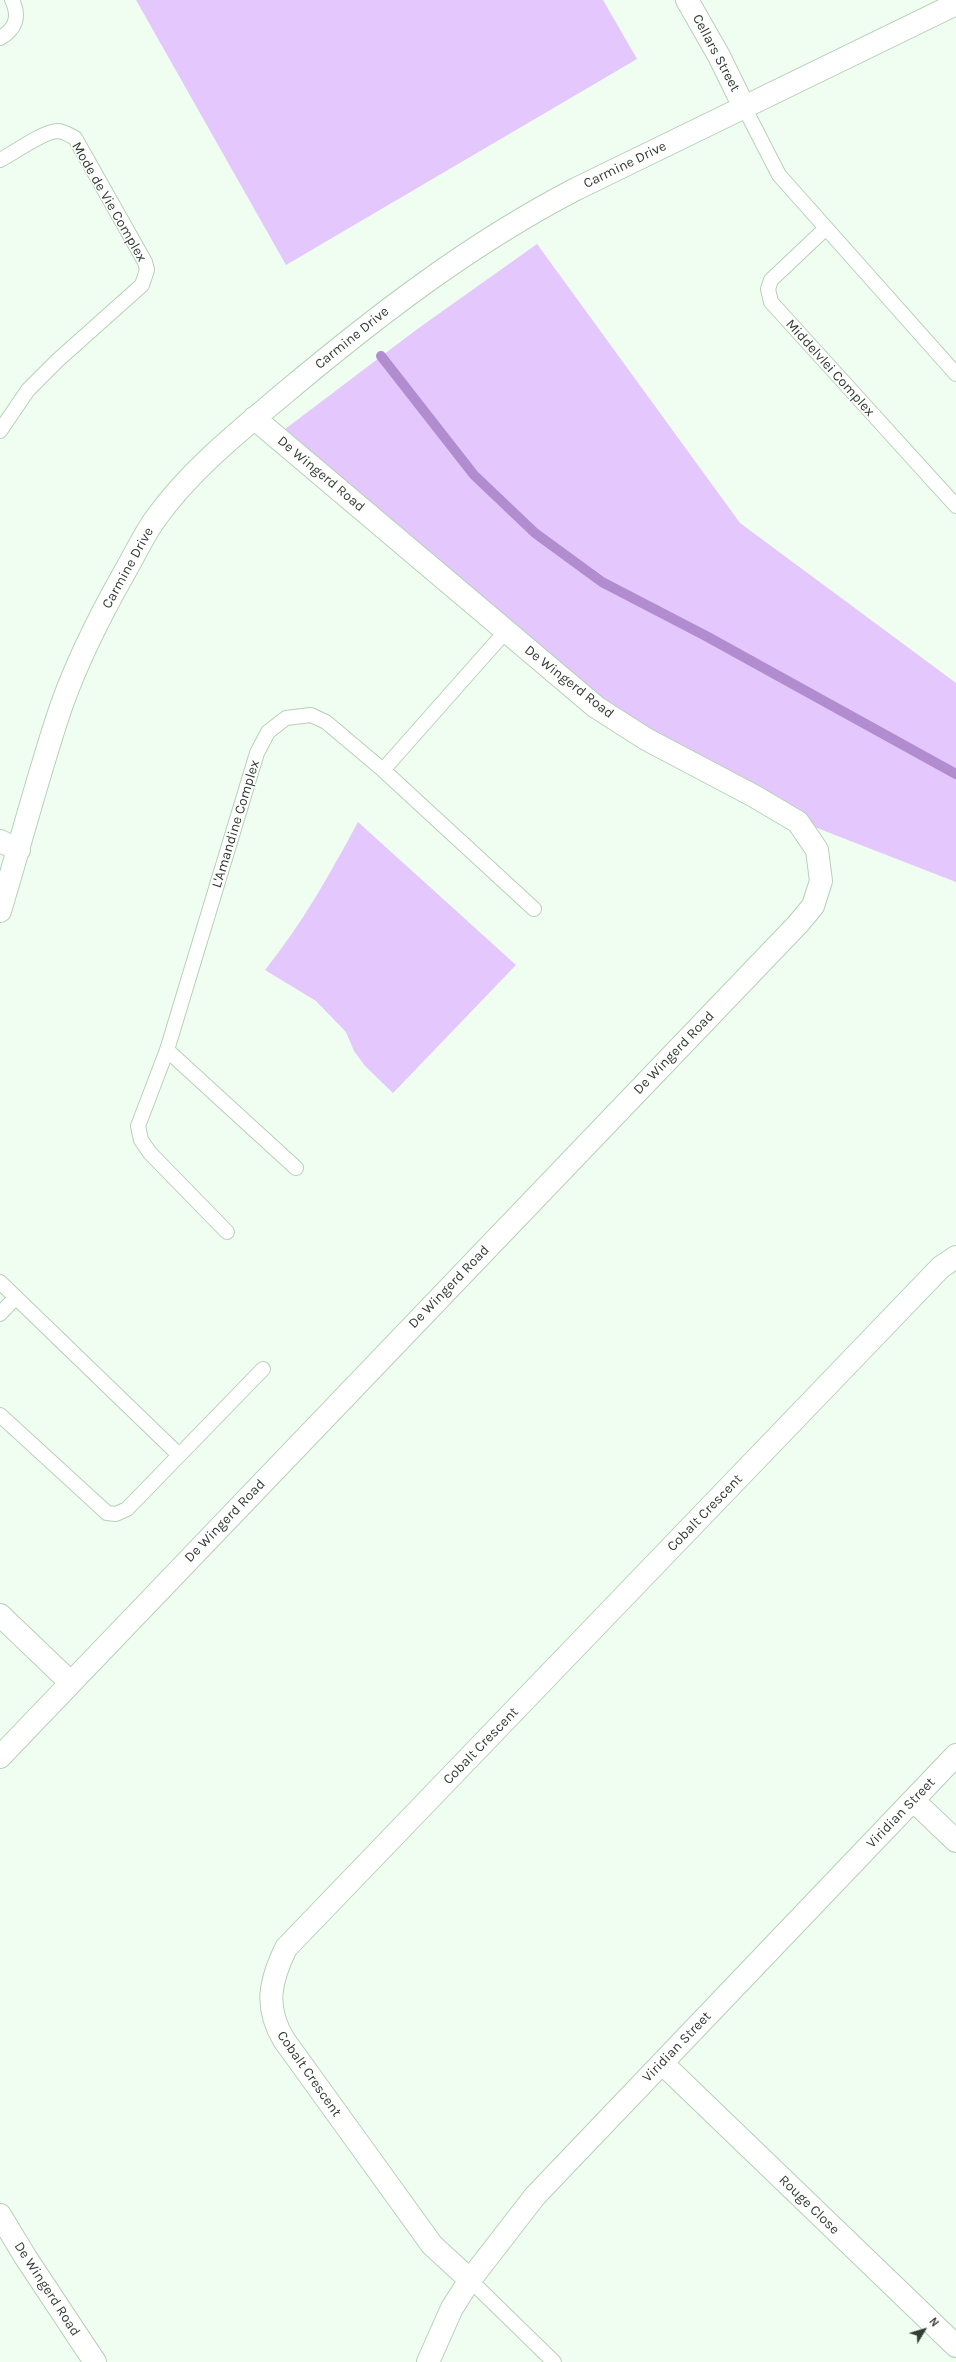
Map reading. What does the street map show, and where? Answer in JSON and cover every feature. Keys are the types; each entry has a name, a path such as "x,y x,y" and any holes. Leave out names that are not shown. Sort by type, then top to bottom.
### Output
{"street":[{"name":"Cellars Street","path":"687,0 719,56 744,107"},
{"name":"Carmine Drive","path":"0,911 9,845 83,654 120,581 155,518 194,474 254,418 398,301 492,236 532,212 576,189 956,4"},
{"name":"De Wingerd Road","path":"0,1758 70,1682 813,906 821,881 817,850 798,822 754,796 646,739 596,707 254,418"},
{"name":"Cobalt Crescent","path":"470,2280 432,2245 284,2040 276,2027 272,2014 274,1973 286,1948 941,1267 956,1257"},
{"path":"0,1615 70,1682"},
{"name":"Viridian Street","path":"428,2362 452,2308 470,2280 535,2196 956,1755"},
{"path":"913,1800 956,1841"},
{"name":"Rouge Close","path":"662,2063 956,2346"},
{"name":"De Wingerd Road","path":"0,2215 26,2258 96,2362"}],"lane":[{"path":"0,38 13,28 17,18 12,0"},
{"path":"744,107 779,175 956,374"},
{"name":"Mode de Vie Complex","path":"0,160 48,134 57,131 67,133 75,138 145,262 147,270 142,285 58,360 28,390 0,431"},
{"name":"Middelvlei Complex","path":"826,228 772,280 768,289 771,302 956,506"},
{"path":"383,770 506,631"},
{"name":"L'Amandine Complex","path":"227,1232 150,1153 141,1140 138,1126 143,1110 168,1050 257,752 268,732 286,718 311,715 326,722 383,770 534,909"},
{"path":"168,1050 296,1168"},
{"path":"0,1282 179,1455"},
{"path":"0,1314 16,1298"},
{"path":"0,1415 107,1513 116,1514 127,1508 263,1369"},
{"path":"470,2280 554,2362"}],"shaded area":[{"path":"136,0 603,0 637,59 286,265"},
{"path":"537,244 740,523 956,683 956,882 799,821 646,740 276,436 416,330"},
{"path":"358,822 516,965 393,1093 365,1066 354,1051 346,1032 316,1001 265,970 303,917 326,880"}],"waterway":[{"path":"381,356 474,475 535,533 602,582 706,636 956,774"}]}
